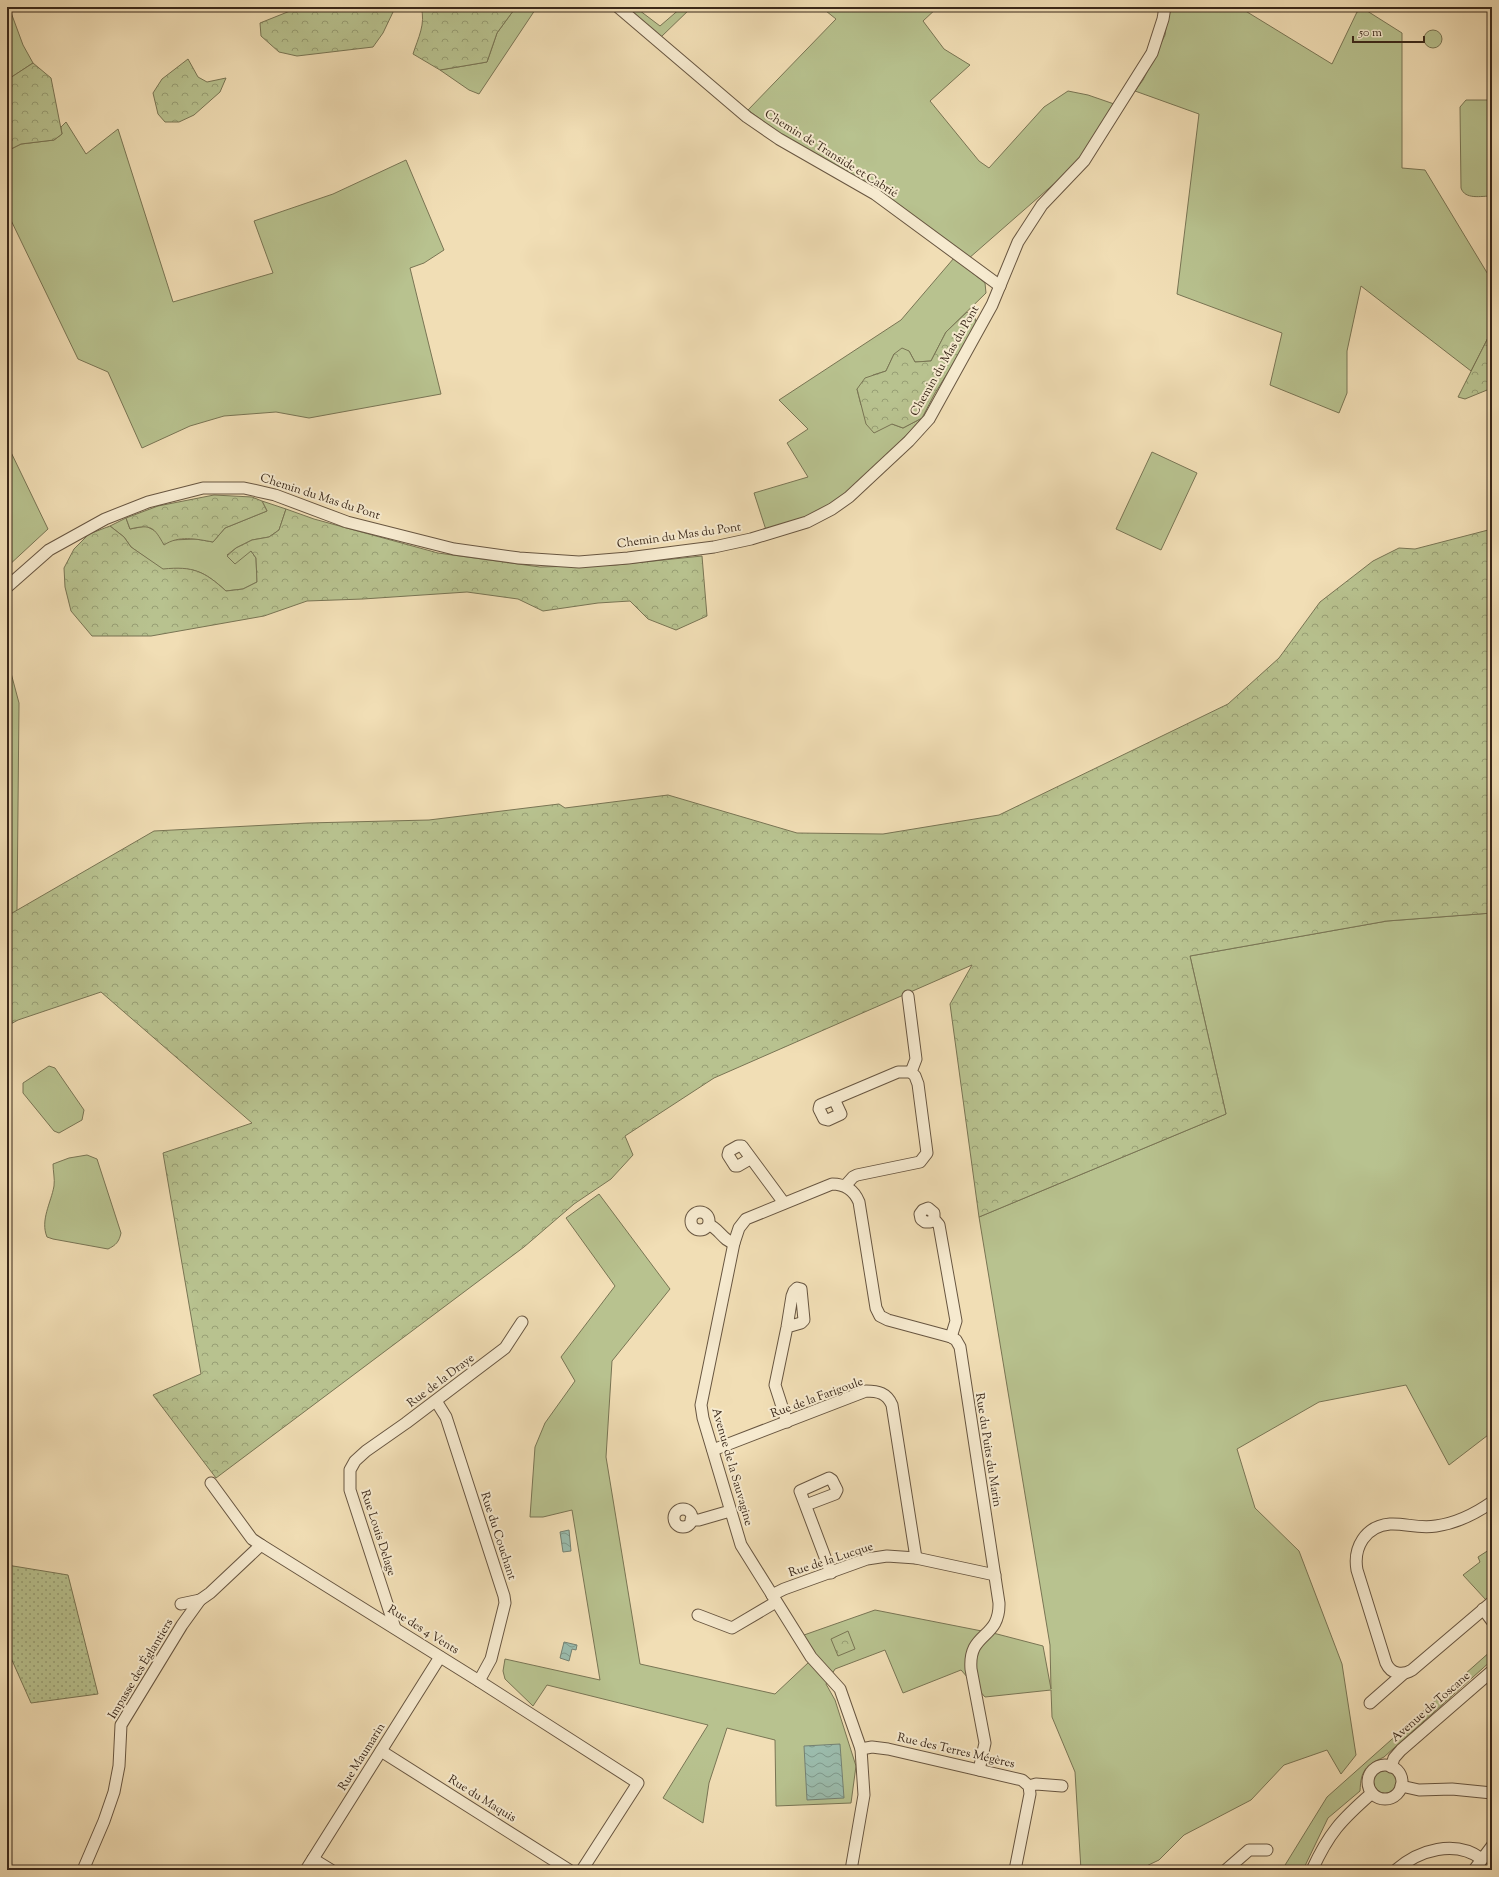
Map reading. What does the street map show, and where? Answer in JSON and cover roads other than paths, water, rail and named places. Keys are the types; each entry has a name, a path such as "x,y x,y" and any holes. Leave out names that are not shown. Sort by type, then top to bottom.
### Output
{"street":[{"name":"Chemin de Transide et Cabrié","path":"618,7 747,117 779,139 875,194 1000,286"},
{"name":"Chemin du Mas du Pont","path":"7,587 59,544 105,519 148,502 203,488 244,488 275,495 347,522 454,549 519,558 579,562 714,547 751,539 807,522 832,510 849,497 909,441 929,419 992,305 1018,242 1042,205 1084,161 1152,53 1163,19 1165,7"},
{"path":"908,996 916,1059 911,1072"},
{"path":"834,1099 898,1072 911,1072 915,1076 918,1084 928,1147 924,1158 914,1165 857,1175 852,1177 845,1186"},
{"path":"750,1160 784,1202 832,1184 845,1186 853,1192 859,1202 876,1308 880,1316 888,1320 951,1337 956,1321 939,1226 934,1219"},
{"name":"Avenue de la Sauvagine","path":"784,1202 743,1222 734,1243 701,1398 701,1412 741,1544 811,1657 840,1689 860,1749 864,1795 851,1870"},
{"path":"709,1225 717,1228 730,1242 734,1243"},
{"name":"Rue de la Draye","path":"366,1451 436,1401 505,1348 522,1322"},
{"path":"787,1327 775,1385 788,1422"},
{"name":"Rue du Puits du Marin","path":"951,1337 956,1340 960,1348 999,1603 998,1616 991,1630 978,1641 971,1658 971,1669 985,1743 979,1770"},
{"name":"Rue de la Farigoule","path":"713,1450 866,1391 882,1393 890,1399 892,1405 916,1558"},
{"name":"Rue du Couchant","path":"436,1401 446,1417 505,1602 491,1659 479,1680"},
{"name":"Rue Louis Delage","path":"366,1451 350,1470 350,1490 395,1628"},
{"name":"Rue des 4 Vents","path":"211,1483 252,1539 260,1545 479,1680 638,1783 582,1870"},
{"path":"1403,1674 1393,1672 1386,1663 1357,1570 1357,1554 1360,1543 1368,1533 1378,1527 1390,1524 1421,1527 1445,1524 1465,1518 1492,1502"},
{"path":"806,1505 831,1573"},
{"path":"692,1520 700,1520 730,1511"},
{"name":"Impasse des Églantiers","path":"83,1870 104,1821 114,1792 118,1766 121,1724 182,1626 200,1600 210,1593 260,1545"},
{"name":"Rue de la Lucque","path":"698,1615 732,1628 737,1627 774,1599 784,1589 867,1559 877,1557 892,1556 916,1558 995,1575"},
{"name":"Impasse des Églantiers","path":"181,1604 200,1600"},
{"path":"1370,1703 1403,1674 1412,1670 1492,1602"},
{"path":"1482,1609 1492,1621"},
{"name":"Rue Maumarin","path":"306,1870 440,1657"},
{"name":"Avenue de Toscane","path":"1391,1766 1394,1758 1401,1750 1492,1671"},
{"name":"Rue des Terres Mégères","path":"860,1749 872,1747 888,1749 1022,1780 1029,1786"},
{"name":"Rue du Maquis","path":"381,1751 569,1870"},
{"path":"1379,1766 1391,1766 1398,1772 1401,1778 1401,1786 1397,1794 1388,1799 1382,1799 1372,1793 1368,1782 1371,1772 1379,1766"},
{"path":"1015,1870 1030,1798 1029,1786 1036,1784 1062,1786"},
{"path":"1401,1786 1419,1790 1452,1789 1492,1793"},
{"path":"1312,1870 1322,1849 1335,1828 1344,1817 1372,1793"},
{"path":"1474,1870 1492,1846"},
{"path":"1396,1870 1411,1858 1440,1849 1468,1851 1482,1859"},
{"path":"1226,1870 1249,1850 1267,1850"},
{"path":"313,1859 331,1870"}],"water":[{"path":"569,1530 571,1551 563,1552 560,1532"},
{"path":"564,1642 577,1645 576,1650 572,1649 569,1661 560,1658"},
{"path":"840,1744 844,1798 807,1800 804,1746"}]}
